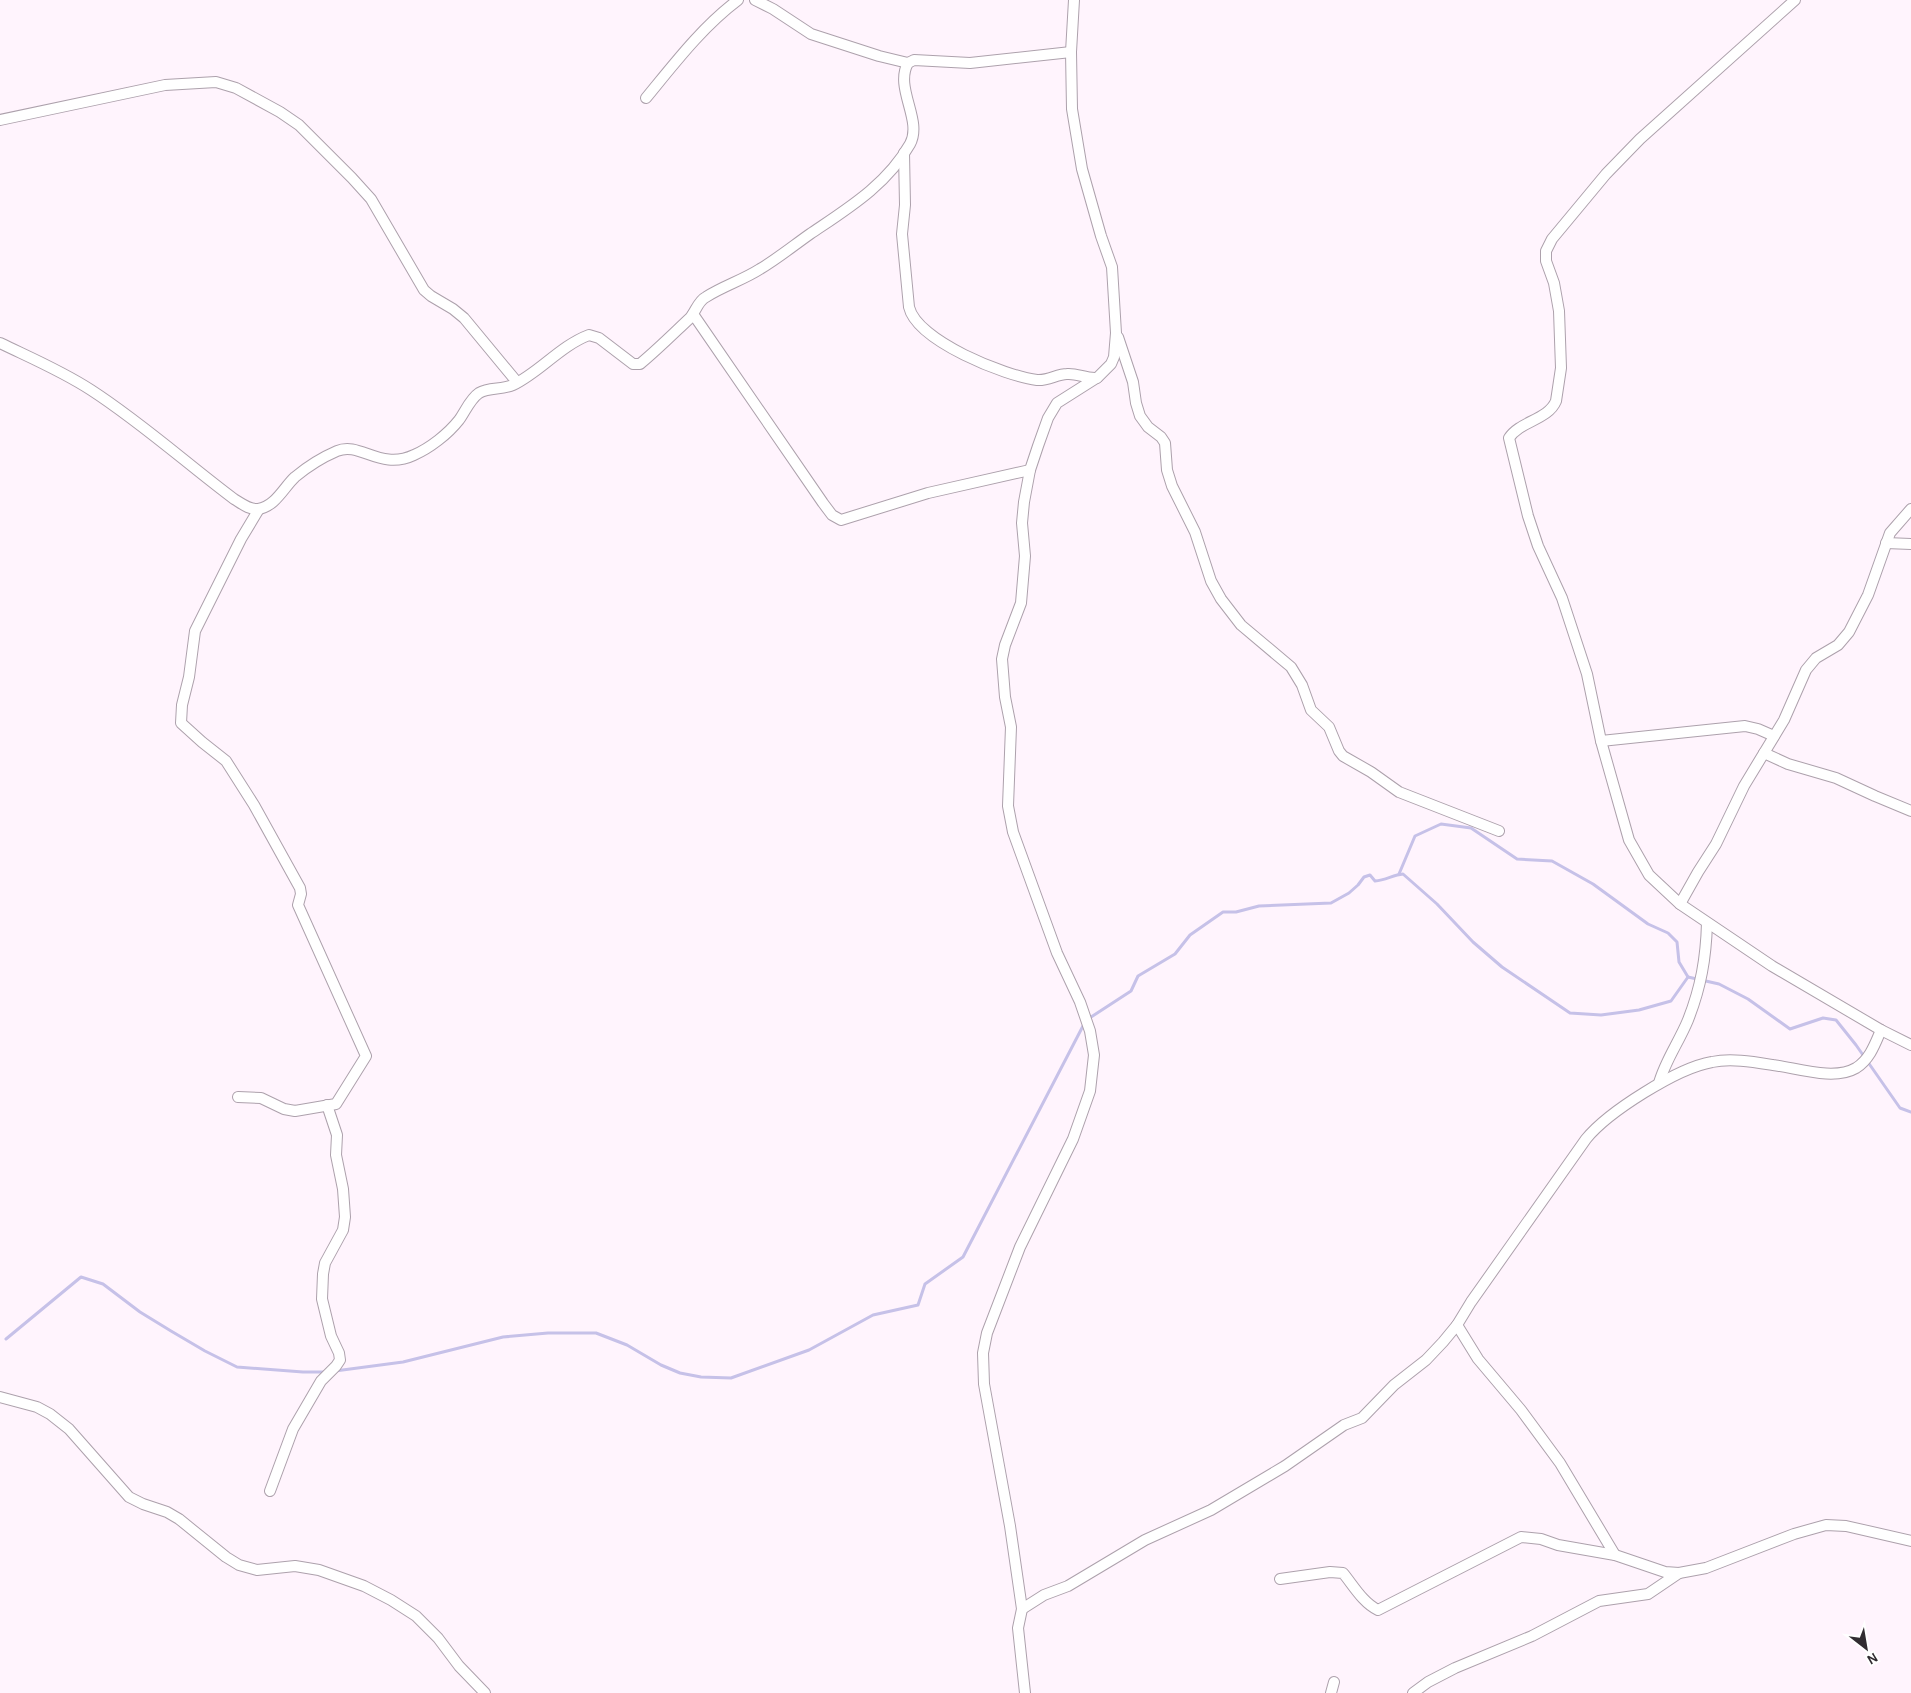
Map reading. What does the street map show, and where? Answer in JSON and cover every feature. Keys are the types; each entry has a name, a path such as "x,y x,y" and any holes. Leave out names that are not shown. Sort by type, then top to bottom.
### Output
{"street":[{"path":"646,98 698,37 738,0"},
{"path":"755,0 773,9 811,34 879,56 908,63"},
{"path":"1025,1693 1018,1628 1022,1610 1010,1526 984,1384 983,1353 987,1333 1020,1247 1073,1139 1090,1091 1094,1055 1090,1031 1080,1002 1057,953 1014,832 1008,806 1011,727 1005,697 1002,659 1005,645 1021,603 1024,587 1026,556 1022,523 1030,470 1053,409 1063,399 1098,377 1111,364 1114,356 1116,333 1112,267 1082,169 1072,109 1071,52 1074,0"},
{"path":"1795,0 1640,139 1606,174 1552,239 1546,251 1546,261 1558,298 1560,319 1561,368 1556,401 1554,406 1548,411 1513,432 1509,438 1535,538 1562,598 1584,664 1600,741 1629,840 1650,875 1680,904 1772,966 1881,1030 1911,1045"},
{"path":"0,342 93,391 141,425 234,499 246,507 259,509 268,505 276,498 295,477 344,448 386,461 401,461 414,455 447,432 479,393 486,390 502,389 517,382 573,343 589,335 599,338 633,364 640,364 693,314 705,297 761,269 849,209 875,188 912,141 913,132 904,81 904,70 908,63 914,60 970,63 1071,52"},
{"path":"0,120 165,86 216,82 236,88 299,125 352,178 371,199 424,290 464,318 517,382"},
{"path":"904,153 905,205 902,234 909,307 913,318 926,332 953,350 1008,372 1038,380 1066,374 1089,379 1098,377"},
{"path":"693,314 823,503 832,515 841,520 928,493 1030,470"},
{"path":"1116,333 1134,382 1136,403 1140,416 1148,427 1161,437 1164,443 1167,470 1172,486 1195,532 1211,581 1228,608 1241,624 1291,667 1302,685 1311,710 1329,727 1343,756 1371,772 1399,792 1499,831"},
{"path":"238,1097 261,1098 284,1109 295,1111 338,1103 366,1058 365,1051 298,905 301,894 300,888 226,761 182,723 182,705 189,677 195,631 241,539 259,509"},
{"path":"1680,904 1716,844 1744,786 1784,720 1806,670 1811,663 1838,645 1859,615 1890,533 1911,509"},
{"path":"1886,543 1911,544"},
{"path":"1600,741 1745,726 1774,736"},
{"path":"1764,753 1788,764 1836,778 1911,811"},
{"path":"1660,1083 1663,1069 1687,1021 1701,980 1706,957 1708,923"},
{"path":"1022,1610 1044,1596 1068,1586 1145,1540 1211,1510 1286,1466 1344,1425 1362,1418 1394,1385 1426,1360 1457,1325 1594,1128 1607,1117 1660,1083 1690,1069 1712,1062 1742,1061 1820,1073 1854,1069 1866,1059 1881,1030"},
{"path":"270,1490 293,1429 321,1381 340,1360 339,1353 331,1336 322,1299 324,1270 328,1258 343,1230 345,1217 343,1189 336,1156 337,1134 327,1106"},
{"path":"1457,1325 1478,1359 1522,1410 1560,1463 1615,1556"},
{"path":"0,1397 37,1407 50,1414 69,1429 129,1497 167,1512 179,1519 226,1557 239,1565 257,1570 295,1566 319,1570 363,1586 391,1600 421,1621 438,1638 459,1666 486,1693"},
{"path":"1414,1693 1428,1682 1455,1668 1532,1636 1599,1601 1648,1594 1679,1574 1706,1568 1794,1534 1826,1525 1846,1526 1911,1541"},
{"path":"1280,1579 1330,1572 1343,1574 1364,1600 1378,1610 1521,1537 1541,1539 1558,1545 1615,1556 1665,1572 1679,1574"}],"waterway":[{"path":"1399,874 1415,836 1441,824 1471,828 1517,859 1552,861 1593,884 1648,924 1668,933 1677,942 1679,962 1688,977"},
{"path":"1088,1019 1131,991 1138,976 1175,954 1190,935 1223,912 1236,912 1259,906 1331,903 1349,893 1364,877 1370,875 1375,881 1403,874 1437,904 1473,942 1502,967 1570,1013 1601,1015 1639,1010 1671,1001 1688,977 1719,984 1748,999 1790,1029 1823,1018 1836,1020 1900,1108 1911,1112"},
{"path":"335,1371 403,1362 503,1337 548,1333 596,1333 627,1345 661,1365 680,1373 701,1377 731,1378 809,1350 873,1315 918,1305 925,1284 963,1257 1084,1024"},
{"path":"6,1339 81,1277 103,1284 140,1312 205,1351 237,1367 326,1372"}]}
